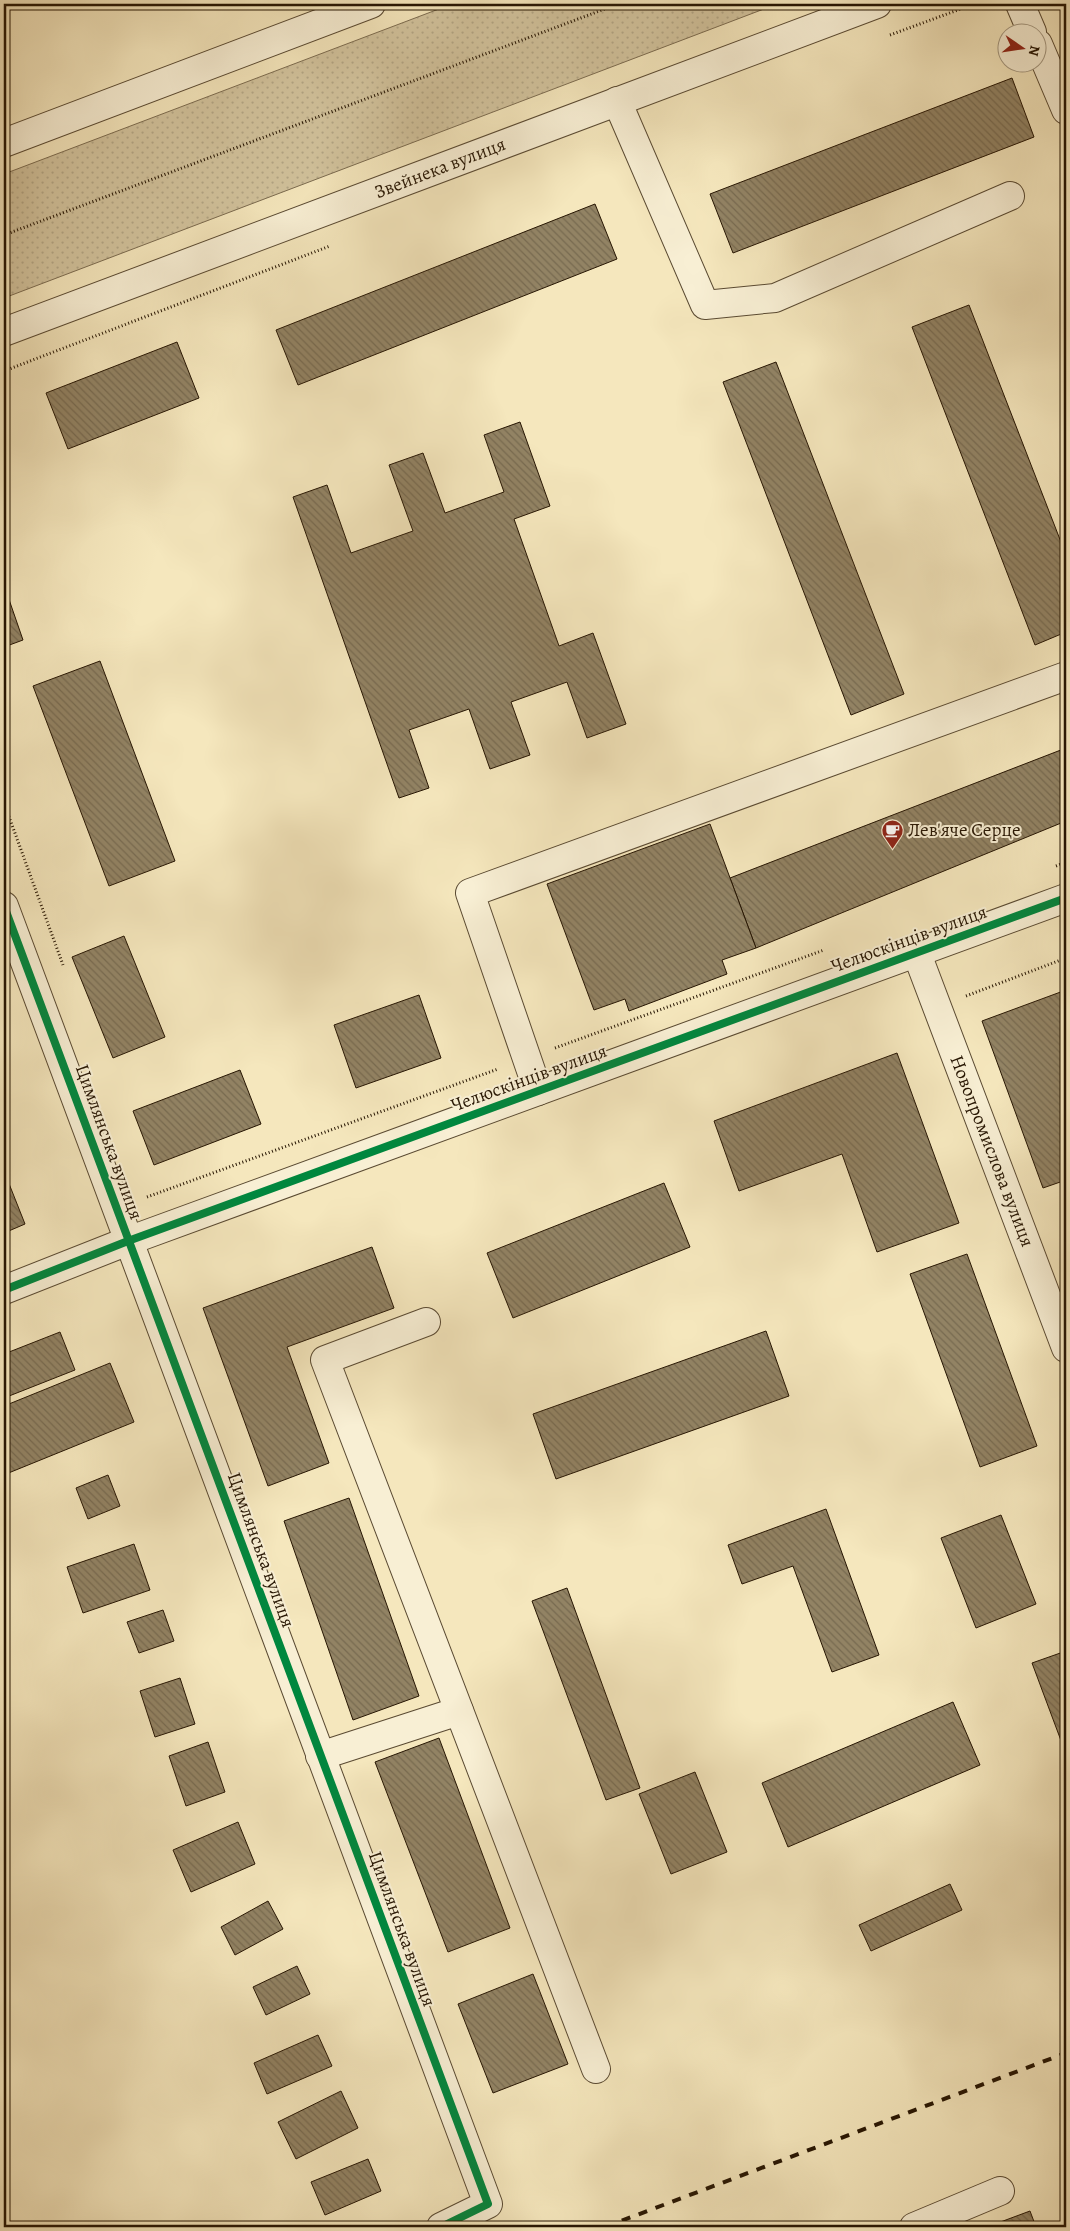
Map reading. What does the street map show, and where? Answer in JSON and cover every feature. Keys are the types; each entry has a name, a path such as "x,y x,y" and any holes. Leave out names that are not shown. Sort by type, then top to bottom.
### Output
{"street":[{"path":"4,143 371,4"},
{"name":"Звейнека вулиця","path":"4,332 876,4"},
{"path":"1020,4 1028,22"},
{"path":"1048,68 1066,110"},
{"path":"617,101 705,305 775,298 1010,196"},
{"path":"538,1092 470,893 1066,676"},
{"name":"Челюскінців вулиця","path":"4,1290 128,1241 1066,898"},
{"name":"Цимлянська вулиця","path":"4,906 488,2204 441,2227"},
{"name":"Новопромислова вулиця","path":"917,954 1066,1348"},
{"path":"426,1322 325,1360 596,2069"},
{"path":"320,1756 459,1711"},
{"path":"914,2227 1000,2191"}],"path":[{"path":"4,235 618,4"},
{"path":"4,371 336,244"},
{"path":"1048,869 1066,862"},
{"path":"116,1208 834,946"},
{"path":"937,1007 1066,958"}],"shaded area":[{"path":"452,4 777,4 4,298 4,174"}],"building":[{"path":"1012,78 1034,137 733,253 710,194"},
{"path":"595,204 617,259 298,385 276,330"},
{"path":"969,305 1066,555 1066,632 1035,645 912,327"},
{"path":"177,342 199,398 68,449 46,393"},
{"path":"776,362 904,694 851,715 723,382"},
{"path":"520,422 550,506 514,519 559,646 593,633 626,724 587,738 567,682 511,702 530,755 490,769 469,709 409,730 429,788 399,798 293,497 327,485 351,553 413,531 389,465 423,453 445,513 504,492 484,435"},
{"path":"4,585 23,640 4,647"},
{"path":"100,661 175,861 109,886 33,686"},
{"path":"1066,748 1066,821 756,948 730,878"},
{"path":"710,824 756,948 722,960 727,974 629,1011 625,999 594,1010 547,884"},
{"path":"124,936 165,1037 113,1058 72,957"},
{"path":"1066,990 1066,1180 1043,1188 982,1021"},
{"path":"419,995 441,1058 356,1088 334,1025"},
{"path":"897,1053 959,1223 877,1252 842,1154 739,1191 714,1121"},
{"path":"240,1070 261,1124 154,1165 133,1111"},
{"path":"4,1171 25,1224 4,1233"},
{"path":"664,1183 690,1247 513,1318 487,1253"},
{"path":"372,1247 394,1308 287,1347 329,1463 268,1486 203,1308"},
{"path":"967,1254 1037,1446 980,1467 910,1274"},
{"path":"766,1331 789,1396 556,1479 533,1414"},
{"path":"60,1332 75,1370 4,1398 4,1354"},
{"path":"110,1363 134,1422 6,1474 4,1468 4,1406"},
{"path":"108,1475 120,1506 88,1519 76,1488"},
{"path":"349,1498 419,1696 353,1720 284,1521"},
{"path":"826,1509 879,1655 832,1672 793,1566 742,1584 728,1545"},
{"path":"1001,1515 1036,1604 976,1628 941,1538"},
{"path":"134,1544 150,1590 83,1613 67,1567"},
{"path":"567,1588 640,1788 606,1800 532,1601"},
{"path":"163,1610 174,1641 139,1653 127,1622"},
{"path":"1066,1651 1066,1754 1032,1663"},
{"path":"180,1678 195,1724 155,1737 140,1691"},
{"path":"953,1702 980,1765 788,1847 762,1783"},
{"path":"439,1738 510,1928 448,1952 375,1762"},
{"path":"208,1742 225,1792 186,1806 169,1756"},
{"path":"695,1772 727,1852 671,1874 639,1794"},
{"path":"238,1822 255,1864 191,1892 173,1850"},
{"path":"950,1884 962,1910 871,1951 859,1925"},
{"path":"268,1901 283,1929 235,1955 221,1927"},
{"path":"297,1966 310,1994 266,2015 253,1987"},
{"path":"533,1974 568,2064 493,2093 458,2004"},
{"path":"318,2035 332,2066 267,2094 254,2063"},
{"path":"341,2091 358,2128 296,2159 278,2122"},
{"path":"368,2159 381,2191 325,2215 311,2182"},
{"path":"1030,2211 1036,2227 987,2227"}],"railway":[{"path":"605,2227 1066,2053"}],"cycle path":[{"path":"4,1290 128,1241 1066,898"},
{"path":"4,906 488,2204 441,2227"}],"place":[{"name":"Лев'яче Серце","path":"892,849"}]}
